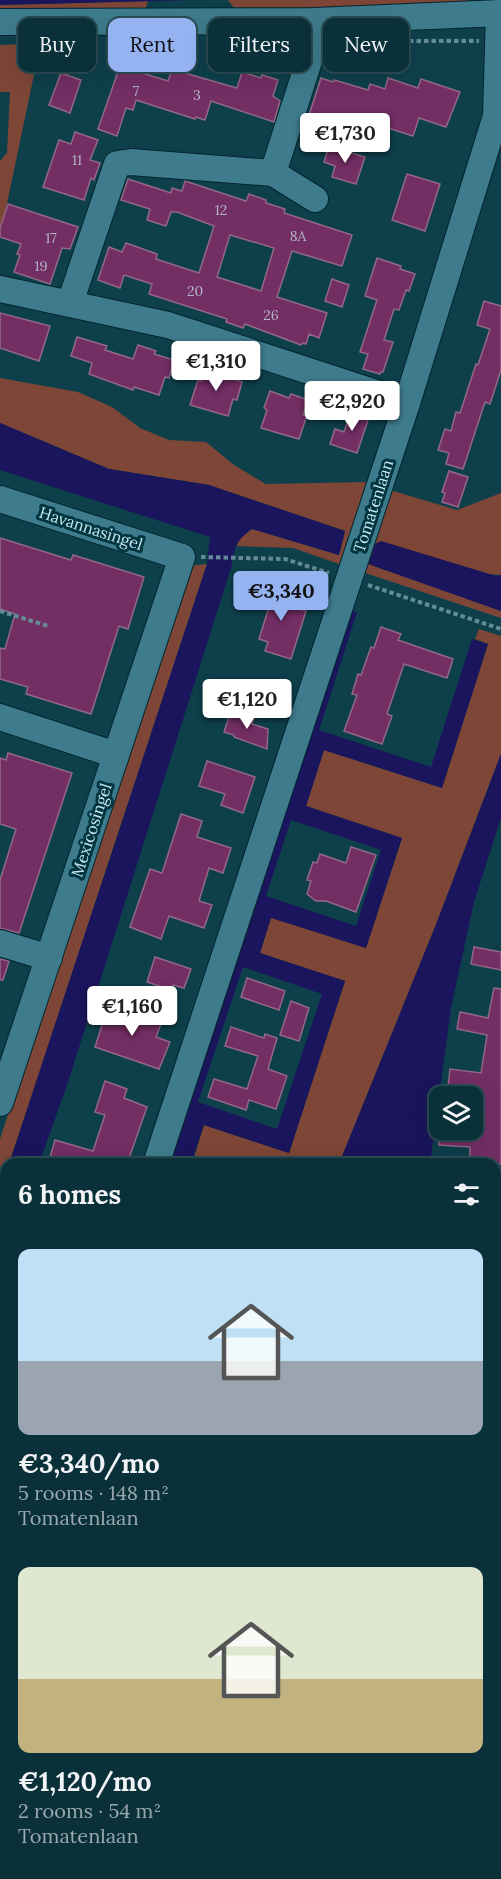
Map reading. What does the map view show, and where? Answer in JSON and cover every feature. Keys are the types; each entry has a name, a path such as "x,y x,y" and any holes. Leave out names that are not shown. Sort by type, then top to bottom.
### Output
{"street":[{"path":"0,22 315,30 500,13"},
{"name":"Tomatenlaan","path":"158,1158 407,403 496,116 500,13"},
{"path":"273,173 315,30"},
{"path":"70,303 117,164 131,162 273,173 315,199"},
{"path":"0,289 168,325 407,403"},
{"name":"Havannasingel","path":"0,500 189,557"},
{"name":"Mexicosingel","path":"0,1103 116,755 189,557"},
{"path":"0,717 116,755"},
{"path":"0,943 49,958"}],"path":[{"path":"189,557 237,557"},
{"path":"0,611 48,626"}],"shaded area":[{"path":"0,0 193,0 0,5"},
{"path":"228,0 470,0 467,4 237,12"},
{"path":"148,1 145,11 0,12 0,5"},
{"path":"18,44 18,72 35,72 0,237 0,161 7,153 10,92 0,92 0,45"},
{"path":"0,378 78,392 112,407 140,428 169,440 206,442 234,465 266,484 366,482 342,565 293,548 236,546 240,538 252,529 339,555 345,531 209,485 109,469 0,423"},
{"path":"0,423 109,469 209,485 345,531 339,555 252,529 237,546 68,1082 41,1158 11,1158 207,564 210,537 0,470"},
{"path":"390,490 457,510 501,493 501,575 369,564 501,611 501,618 359,571"},
{"path":"381,541 496,576 501,575 501,611 368,564 375,544"},
{"path":"207,564 11,1158 0,1158 0,1139 188,566"},
{"path":"350,610 357,612 319,730 431,767 472,639 488,644 442,788 324,750 306,806 402,838 366,948 271,918 260,953 345,981 289,1153 204,1125 193,1158 173,1158","holes":["291,820 381,850 356,926 266,896","243,967 322,994 277,1129 198,1102"]},
{"path":"479,629 501,636 501,754 437,922 341,1158 194,1158 204,1125 289,1153 345,981 260,953 271,917 366,948 402,838 306,806 324,750 442,788 488,644 475,639"},
{"path":"501,754 501,818 474,902 451,1008 440,1086 429,1086 429,1140 433,1140 431,1158 341,1158 437,922"}],"building":[{"path":"118,72 139,72 168,81 171,72 181,72 237,88 242,72 278,80 273,96 280,101 274,122 211,101 205,120 196,117 195,119 136,100 133,110 126,108 117,136 98,129"},
{"path":"61,73 81,80 70,113 49,105"},
{"path":"321,78 368,90 370,84 385,89 388,78 418,88 421,79 460,92 446,127 419,118 413,136 348,115 340,137 317,129 321,118 309,115"},
{"path":"75,132 98,140 90,160 100,163 94,180 91,178 84,200 43,187 59,140 71,144"},
{"path":"329,146 365,157 356,184 332,177 335,166 324,162"},
{"path":"407,174 440,184 425,231 392,220"},
{"path":"128,179 171,193 172,188 182,191 185,181 246,201 249,194 285,209 284,213 352,235 342,266 292,251 277,297 327,313 319,338 309,334 306,344 301,345 245,324 243,328 226,322 227,319 149,294 152,284 124,275 120,288 98,280 109,247 122,252 126,243 157,254 156,259 199,273 214,226 177,212 171,212 166,226 147,220 150,209 121,200","holes":["230,235 274,248 261,291 217,277"]},
{"path":"8,204 78,227 70,249 62,248 50,284 14,272 21,244 0,237 0,228"},
{"path":"377,258 401,266 400,269 415,274 399,310 394,309 384,340 393,342 383,372 380,374 363,369 368,354 360,352 377,300 365,296"},
{"path":"332,279 349,285 342,307 325,301"},
{"path":"484,301 501,306 501,370 490,404 485,402 463,469 446,464 449,453 438,450 445,429 451,431 456,412 460,413 490,329 477,325"},
{"path":"0,313 50,326 39,361 0,348"},
{"path":"77,337 107,346 105,350 133,359 138,345 156,351 154,354 174,360 169,378 165,377 159,395 134,387 133,390 89,374 92,363 71,356"},
{"path":"206,367 224,372 223,376 242,382 237,400 233,399 228,416 190,405 198,380 201,381"},
{"path":"270,391 289,398 291,394 308,400 303,415 307,415 299,439 261,428 267,410 264,408"},
{"path":"352,408 370,414 357,453 330,444 335,429 344,432"},
{"path":"449,471 468,477 458,507 442,502 445,493 442,492"},
{"path":"0,538 71,560 73,555 144,577 128,629 119,626 91,714 26,694 28,687 0,679 0,648 5,649 15,614 0,609"},
{"path":"274,578 290,583 283,605 306,611 291,659 265,651 268,642 259,639 270,604 265,603"},
{"path":"381,627 401,634 398,640 453,659 447,678 404,664 387,714 392,716 382,744 344,731 357,695 352,694 358,674 361,675"},
{"path":"232,684 246,689 239,711 225,706"},
{"path":"231,711 254,718 252,724 268,729 267,749 224,732"},
{"path":"8,753 72,773 19,933 0,928 0,880 16,829 0,824 0,758 6,760"},
{"path":"207,761 255,777 243,813 221,805 225,794 199,786"},
{"path":"181,814 202,821 197,837 231,848 223,873 209,868 199,901 212,905 204,928 169,916 161,939 130,927 150,869 162,873"},
{"path":"351,847 376,855 356,912 326,901 316,901 307,894 311,881 307,880 313,862 317,863 320,854 346,863"},
{"path":"474,947 501,952 501,970 471,964"},
{"path":"155,957 191,969 184,988 173,985 172,990 147,982"},
{"path":"0,959 9,961 3,980 0,980"},
{"path":"247,978 285,991 279,1010 241,997"},
{"path":"494,988 501,989 501,1158 470,1158 470,1147 439,1145 439,1140 483,1140 483,1086 448,1086 450,1069 481,1073 487,1035 457,1029 460,1012 488,1018"},
{"path":"110,1000 127,1006 125,1012 161,1024 156,1037 170,1042 159,1069 95,1047"},
{"path":"291,1001 309,1008 299,1041 280,1035"},
{"path":"231,1027 264,1038 265,1034 277,1038 268,1069 287,1076 276,1109 249,1100 246,1110 208,1097 214,1079 247,1089 258,1056 225,1046"},
{"path":"105,1081 127,1089 124,1098 147,1107 129,1158 50,1158 55,1140 93,1151 105,1115 95,1112"}]}
